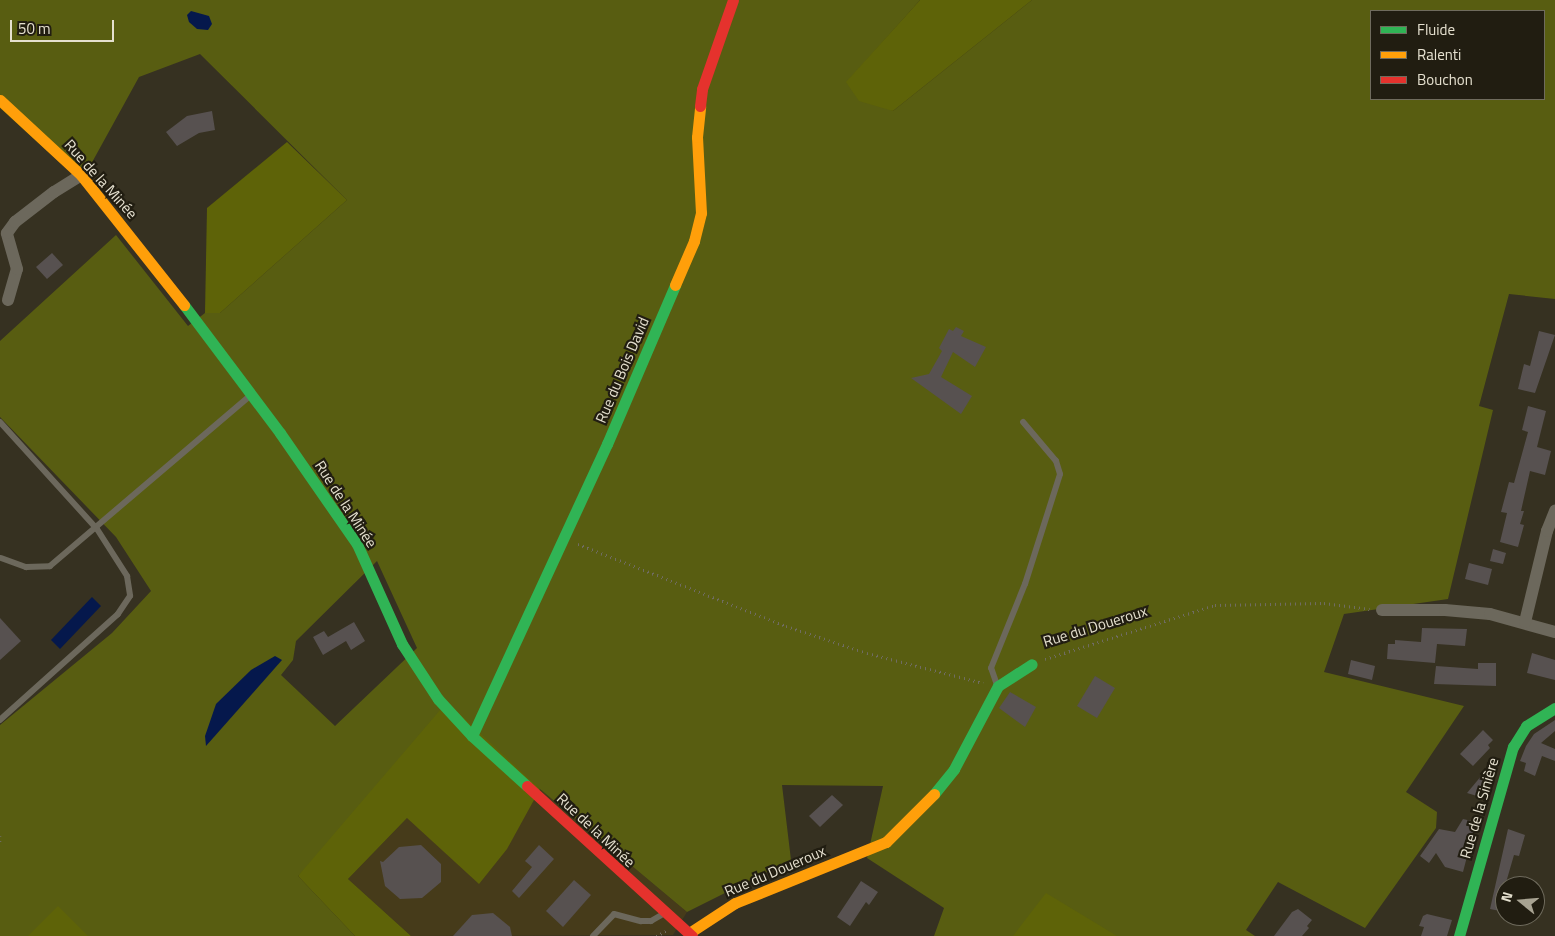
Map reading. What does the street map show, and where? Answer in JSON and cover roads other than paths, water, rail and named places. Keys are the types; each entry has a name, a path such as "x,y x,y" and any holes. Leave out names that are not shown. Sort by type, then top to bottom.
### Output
{"street":[{"name":"Rue du Bois David","path":"472,736 563,538 694,241 701,213 697,137 702,89 733,0"},
{"name":"Rue de la Minée","path":"0,100 82,175 252,394 357,544 408,652 438,700 472,736 664,913 690,934"},
{"path":"8,300 16,269 6,233 15,222 54,192 82,175"},
{"path":"1524,622 1547,531 1555,511"},
{"path":"1382,610 1445,610 1524,622 1555,632"},
{"name":"Rue du Doueroux","path":"690,934 735,903 886,842 923,808 954,769 996,689 1032,664"},
{"name":"Rue de la Sinière","path":"1459,936 1512,747 1526,726 1555,708"}],"lane":[{"path":"1,558 26,567 50,566 98,529 252,394"},
{"path":"0,422 98,529 127,576 130,596 118,614 0,720"},
{"path":"996,689 991,668 1025,584 1060,474 1056,462 1023,422"},
{"path":"593,936 614,914 641,921 651,921 664,913"}],"water":[{"path":"191,11 209,16 212,24 208,30 197,29 189,22 187,15"},
{"path":"92,597 101,606 60,649 51,640"},
{"path":"275,656 282,660 206,746 205,736 216,704 251,670"}]}
